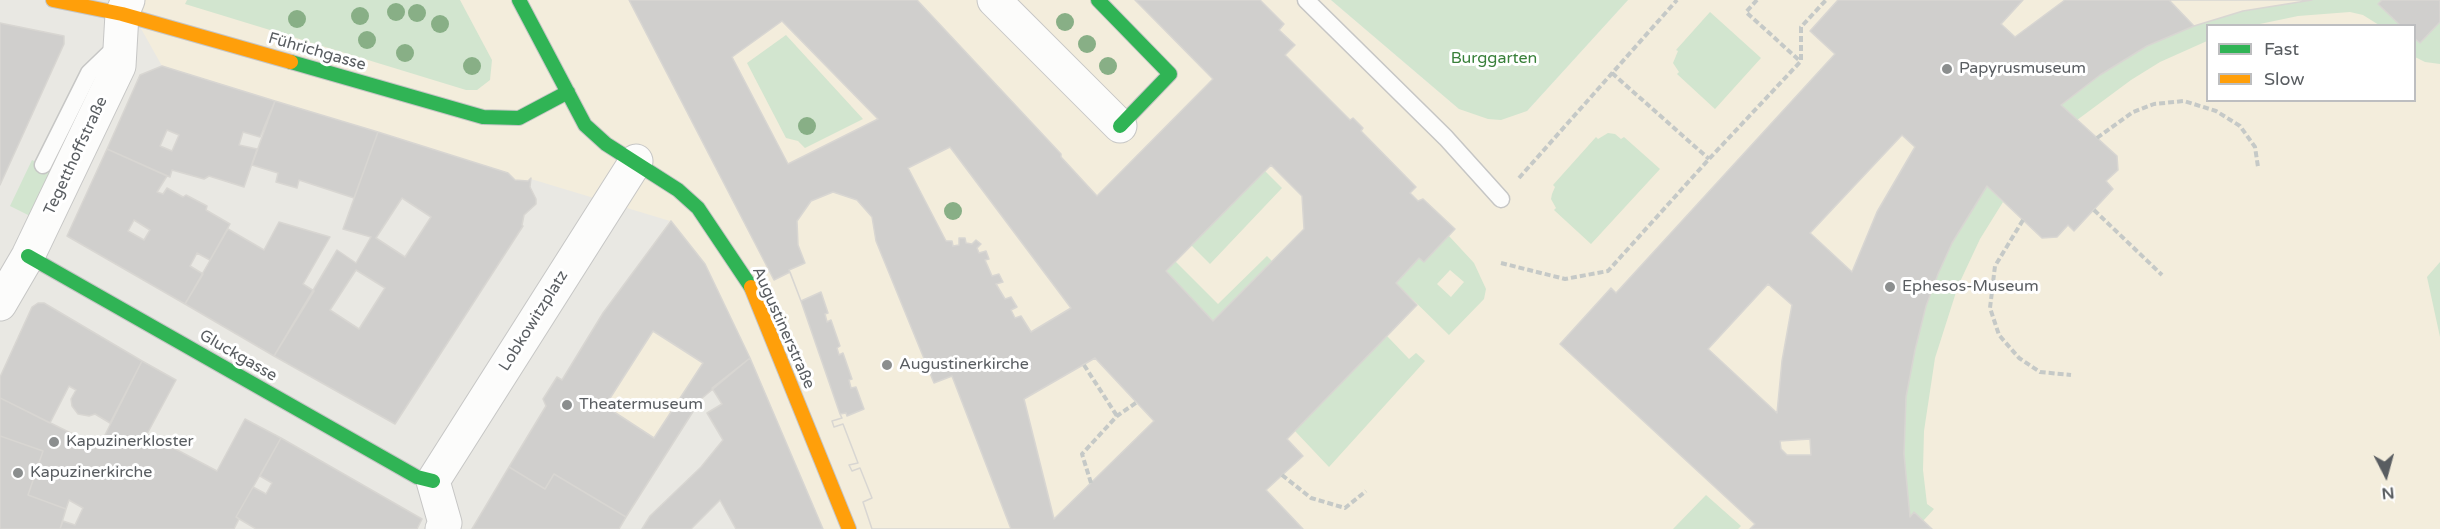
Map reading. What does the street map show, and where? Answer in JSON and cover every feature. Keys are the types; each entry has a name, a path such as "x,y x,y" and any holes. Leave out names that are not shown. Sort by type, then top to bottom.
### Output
{"street":[{"name":"Führichgasse","path":"53,0 483,117 519,118 568,92"},
{"name":"Augustinerstraße","path":"519,0 585,125 606,144 636,161 678,190 698,208 730,253 751,288 849,529"},
{"path":"994,0 1120,126 1170,74 1098,0"},
{"name":"Tegetthoffstraße","path":"0,304 28,256 119,66 124,19"},
{"name":"Lobkowitzplatz","path":"434,481 636,161"},
{"name":"Gluckgasse","path":"28,256 417,477 434,481"},
{"path":"434,481 445,523 442,529"}],"lane":[{"path":"1306,0 1446,138 1501,199"},
{"path":"43,165 89,73 124,19"}],"path":[{"path":"1501,199 1677,0"},
{"path":"1757,0 1746,12 1801,62"},
{"path":"1501,263 1565,279 1608,271 1801,62 1801,27 1826,0"},
{"path":"1612,73 1709,159"},
{"path":"2097,138 2133,112 2154,104 2184,101 2216,111 2240,126 2255,147 2258,167"},
{"path":"2094,210 2162,275"},
{"path":"2023,220 1995,266 1990,308 1999,335 2019,358 2040,372 2071,375"},
{"path":"1084,364 1117,417"},
{"path":"1091,483 1082,454 1117,417 1137,402"},
{"path":"1282,475 1311,498 1345,508 1366,491"}],"shaded area":[{"path":"125,0 1331,0 1459,109 1527,111 1628,0 2440,0 2440,529 823,529 750,358 701,399 619,529 472,529 546,406 543,399 557,377 562,380 603,313 670,221 531,179 528,181 515,180 508,173 162,66"}],"green space":[{"path":"187,0 460,0 492,60 490,80 477,90 466,90 185,4"},
{"name":"Burggarten","path":"1331,0 1628,0 1527,111 1501,120 1488,119 1459,109"},
{"path":"2312,0 2382,0 2378,4 2400,24 2377,24 2363,15 2350,12 2298,16 2260,24 2206,24 2206,41 2160,62 2131,80 2077,120 2061,105 2100,75 2147,46 2194,26 2243,11"},
{"path":"1710,12 1761,58 1715,109 1677,74 1679,72 1673,63 1678,51 1676,50"},
{"path":"2440,22 2440,64 2425,62 2416,58 2416,40 2420,43"},
{"path":"786,35 863,119 805,148 798,141 786,138 747,63"},
{"path":"1608,133 1615,134 1621,139 1624,137 1660,169 1591,244 1554,210 1556,208 1551,199 1555,187 1553,185 1596,137 1598,139"},
{"path":"32,160 52,170 30,216 10,206"},
{"path":"1265,171 1282,188 1210,264 1191,245"},
{"path":"1987,186 2003,202 1980,239 1958,286 1935,358 1924,431 1923,470 1927,504 1934,509 1923,521 1914,513 1910,517 1904,454 1906,397 1926,306 1938,274 1952,243"},
{"path":"1449,236 1474,263 1486,289 1484,299 1449,335 1396,283 1419,258 1424,262","holes":["1450,270 1464,282 1451,297 1437,284"]},
{"path":"1267,256 1272,261 1213,321 1166,271 1175,261 1218,304"},
{"path":"2440,262 2440,337 2427,277"},
{"path":"1387,336 1409,359 1416,353 1425,361 1329,467 1295,431"},
{"path":"1706,495 1741,526 1738,529 1673,529"}],"building":[{"path":"629,0 917,0 1061,154 1061,157 1097,196 1213,79 1135,0 1260,0 1284,24 1279,30 1295,45 1285,55 1350,120 1353,118 1363,128 1361,131 1416,187 1410,193 1418,201 1423,199 1455,229 1424,262 1419,258 1396,283 1417,305 1287,439 1303,456 1266,490 1303,529 872,529 863,502 872,498 860,468 852,471 849,465 858,463 843,424 834,427 832,421 842,418 840,414 846,413 847,416 864,409 856,387 851,388 849,380 852,379 843,353 839,355 837,348 840,346 831,320 827,322 825,314 828,313 821,292 801,301 790,272 774,280","holes":["782,21 878,119 788,164 732,57","950,147 1071,308 1031,332 1021,316 1015,318 1011,310 1017,307 1011,297 1005,299 996,284 1003,282 999,274 992,276 985,260 989,259 986,251 979,253 977,248 981,244 976,240 972,244 966,243 965,238 959,238 959,245 953,246 952,241 946,241 908,168","1271,165 1302,196 1304,229 1213,321 1166,271","1095,358 1154,421 1054,519 1024,399"]},
{"path":"1838,0 2023,0 2001,24 2015,37 2065,0 2312,0 2243,11 2194,26 2147,46 2100,75 2061,105 2117,156 2118,170 2106,181 2113,189 2074,231 2068,225 2057,237 2042,238 1987,186 1952,243 1938,274 1926,306 1906,397 1904,454 1910,517 1914,512 1932,529 1750,529 1755,524 1560,344 1611,288 1616,293 1835,54 1810,31","holes":["1902,135 1915,147 1877,212 1852,272 1810,233","1768,284 1792,305 1782,361 1777,413 1708,349","1810,439 1811,455 1787,455 1781,449 1780,441"]},
{"path":"2169,0 2312,0 2243,11 2194,26"},
{"path":"2382,0 2440,0 2440,22 2420,43 2416,40 2416,24 2399,24 2378,4"},
{"path":"0,23 64,36 64,44 0,185"},
{"path":"162,66 275,101 260,137 243,132 239,145 257,149 244,187 209,176 204,179 172,170 170,177 107,149 140,75","holes":["167,130 179,135 172,151 160,146"]},
{"path":"275,101 378,132 354,198 299,180 297,188 276,182 278,173 252,165"},
{"path":"378,132 508,173 515,180 528,181 531,178 530,187 536,204 524,215 523,226 395,424 274,356 337,250 356,263 371,237 343,229","holes":["402,198 431,217 405,257 376,238","356,270 385,288 359,329 330,310"]},
{"path":"107,149 167,176 157,192 163,194 167,188 183,197 186,195 207,206 206,210 230,224 210,260 197,253 190,266 203,274 185,304 67,236","holes":["134,220 150,230 144,240 128,231"]},
{"name":"Augustinerkirche","path":"833,192 857,200 872,217 876,241 934,383 952,376 1011,529 872,529 863,502 872,498 860,468 852,471 849,465 858,463 843,424 834,427 832,421 842,418 840,414 846,413 847,416 864,409 856,387 851,388 849,380 852,379 843,353 839,355 837,348 840,346 831,320 827,322 825,314 828,313 821,292 801,301 789,270 805,263 798,245 797,221 811,201"},
{"path":"671,221 705,264 750,358 701,399 626,517 554,474 545,489 509,467 546,406 543,399 557,377 562,380 603,313","holes":["653,331 703,363 654,438 605,406"]},
{"path":"279,222 330,237 303,284 314,291 274,356 185,304 228,229 264,250"},
{"path":"821,292 828,313 825,314 827,322 831,320 840,346 837,348 839,355 843,353 852,379 849,380 851,388 856,387 864,409 847,416 846,413 840,414 801,301"},
{"path":"38,303 44,303 142,361 110,423 95,414 89,416 78,414 72,406 71,399 76,390 69,386 50,423 0,398 0,377 32,307"},
{"path":"750,358 823,529 736,529 720,500 691,529 642,529 650,516 701,467 723,440 707,413 722,404 712,388"},
{"name":"Kapuzinerkloster","path":"142,361 176,380 147,434 217,471 245,419 281,438 236,517 239,519 234,529 60,529 63,521 75,525 83,508 69,500 66,509 28,495 43,451 0,436 0,398 99,447"},
{"name":"Kapuzinerkirche","path":"0,436 43,451 28,495 66,509 60,529 0,529"},
{"path":"281,438 422,519 417,529 256,529 236,517 253,487 266,494 272,483 260,476"},
{"path":"509,467 545,489 554,474 626,517 619,529 472,529"}],"traffic: fast":[{"path":"519,0 585,125 606,144 678,190 698,208 751,287"},
{"path":"1098,0 1170,74 1120,126"},
{"path":"291,62 483,117 519,118 568,92"},
{"path":"28,256 417,477 433,481"}],"traffic: slow":[{"path":"53,0 122,14 291,62"},
{"path":"751,287 849,529"}],"place":[{"name":"Papyrusmuseum","path":"1947,69"},
{"name":"Ephesos-Museum","path":"1890,287"},
{"name":"Augustinerkirche","path":"887,365"},
{"name":"Theatermuseum","path":"567,405"},
{"name":"Kapuzinerkloster","path":"54,442"},
{"name":"Kapuzinerkirche","path":"18,473"}]}
